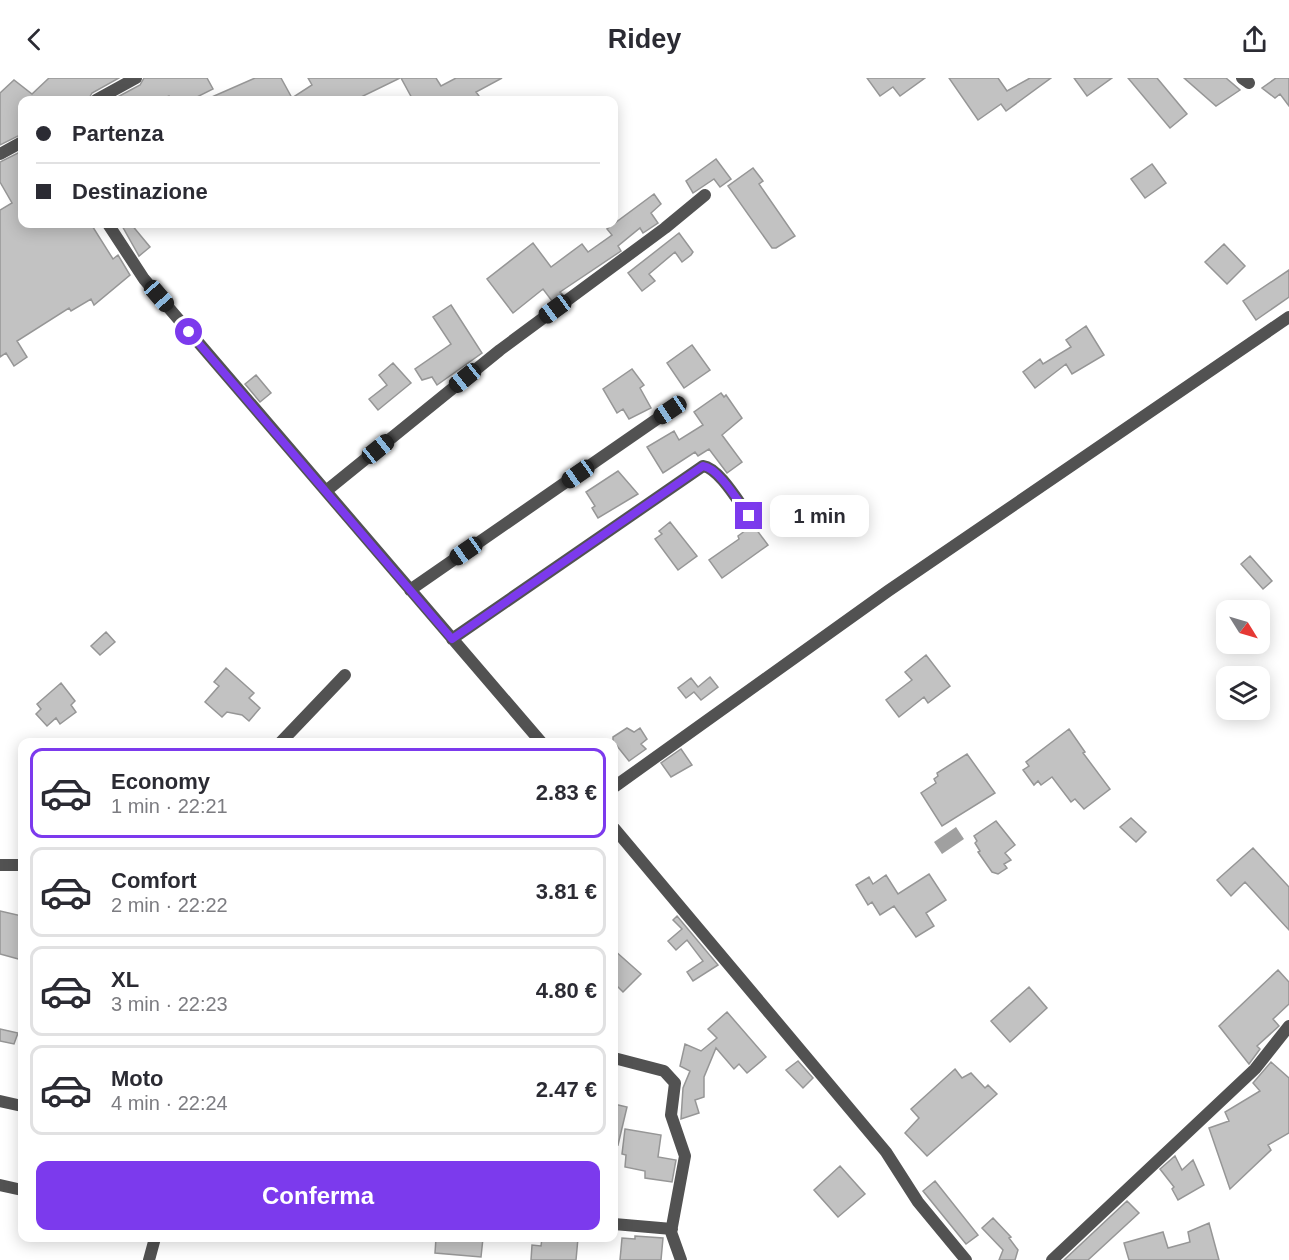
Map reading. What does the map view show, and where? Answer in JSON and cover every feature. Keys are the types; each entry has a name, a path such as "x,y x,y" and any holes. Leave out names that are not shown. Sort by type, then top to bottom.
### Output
{"street":[{"path":"103,96 136,78"},
{"path":"1,153 18,144"},
{"path":"326,491 500,350 665,228 705,195"},
{"path":"111,228 144,279 538,738"},
{"path":"618,784 888,591 1289,317"},
{"path":"410,590 670,410"},
{"path":"452,639 703,466 708,466 718,475 749,516"},
{"path":"285,738 345,675"},
{"path":"618,833 886,1152 918,1202 966,1260"},
{"path":"0,865 18,865"},
{"path":"1052,1260 1255,1069 1289,1026"},
{"path":"618,1059 664,1071 675,1083 671,1115 685,1156 672,1229 674,1245 681,1260"},
{"path":"0,1101 18,1105"},
{"path":"0,1185 18,1189"},
{"path":"618,1224 672,1229"},
{"path":"149,1260 154,1242"}],"shaded area":[{"path":"956,827 964,839 942,854 934,842"}],"building":[{"path":"49,78 119,78 90,96 18,96 18,136 0,145 0,93 14,80 32,94"},
{"path":"144,78 207,78 213,89 199,96 119,96 140,85"},
{"path":"255,78 281,78 291,96 214,96"},
{"path":"308,78 400,78 363,96 295,96 312,85"},
{"path":"401,78 436,78 441,86 456,78 502,78 476,92 479,96 411,96"},
{"path":"867,78 925,78 900,96 893,87 880,96"},
{"path":"949,78 998,78 1007,91 1030,78 1051,78 1006,111 1001,104 978,120"},
{"path":"1074,78 1112,78 1087,96"},
{"path":"1128,78 1157,78 1187,114 1170,128"},
{"path":"1184,78 1226,78 1240,90 1216,106"},
{"path":"1276,78 1289,78 1289,106 1280,94 1275,98 1262,88"},
{"path":"18,153 18,228 94,228 113,259 118,255 130,275 94,305 91,299 71,311 69,308 17,341 27,357 14,366 6,353 0,357 0,210 12,203 0,182 0,162"},
{"path":"716,159 731,179 720,187 714,179 693,193 686,181"},
{"path":"1152,164 1166,183 1145,198 1131,179"},
{"path":"753,168 763,181 759,184 795,236 776,248 772,248 728,186"},
{"path":"654,194 661,204 651,213 658,223 643,233 640,228 618,246 621,251 560,292 562,294 552,301 543,289 513,313 487,279 533,243 551,267 582,244 588,252 612,235 607,229 618,228 618,221"},
{"path":"123,228 134,228 150,247 139,256"},
{"path":"679,233 693,252 682,262 675,252 649,274 655,281 642,291 628,273"},
{"path":"1224,244 1245,266 1227,284 1205,262"},
{"path":"1289,270 1289,297 1256,320 1243,301"},
{"path":"451,305 482,353 437,385 432,377 422,380 415,369 451,344 433,317"},
{"path":"1086,326 1104,355 1072,374 1066,364 1035,388 1023,372 1040,359 1043,364 1071,347 1066,340"},
{"path":"692,345 710,370 684,388 667,363"},
{"path":"393,363 411,383 378,410 369,399 387,385 379,375"},
{"path":"632,369 644,385 640,388 651,408 629,419 623,409 617,413 603,389"},
{"path":"256,375 271,393 260,402 245,384"},
{"path":"721,393 724,397 726,395 742,418 722,435 742,462 727,473 709,449 698,456 695,452 663,473 647,447 674,431 679,440 703,425 694,412"},
{"path":"618,471 638,494 598,518 592,508 595,506 586,492"},
{"path":"670,522 697,556 678,570 655,539 662,534 659,531"},
{"path":"753,525 768,545 722,578 709,560 739,539 738,536"},
{"path":"1250,556 1272,581 1263,589 1241,564"},
{"path":"106,632 115,642 100,655 91,646"},
{"path":"926,655 950,686 928,703 924,697 899,717 886,700 912,680 905,672"},
{"path":"226,668 254,693 249,698 260,708 249,721 242,715 227,712 222,717 205,702 219,686 214,682"},
{"path":"710,677 718,687 701,700 694,692 686,698 678,688 691,678 698,687"},
{"path":"61,683 75,701 71,705 76,712 60,724 56,718 47,726 36,714 41,709 37,704"},
{"path":"627,728 634,732 640,728 647,739 641,744 646,749 629,761 618,747 618,738 613,737"},
{"path":"1069,729 1085,752 1083,753 1110,789 1084,809 1075,799 1071,802 1052,777 1041,785 1038,781 1034,785 1023,770 1029,766 1026,762"},
{"path":"681,749 692,765 671,777 661,763"},
{"path":"967,754 995,793 942,826 921,793 936,783 934,779 938,776 937,773"},
{"path":"1131,818 1146,832 1136,842 1120,827"},
{"path":"996,821 1015,845 1005,853 1011,860 1004,864 1007,868 998,874 992,872 978,852 980,851 974,836"},
{"path":"1253,848 1289,887 1289,930 1245,882 1231,896 1217,880"},
{"path":"929,874 946,900 926,913 934,926 916,937 894,906 880,915 872,902 868,905 856,885 869,877 873,884 886,875 898,894"},
{"path":"0,911 18,915 18,959 0,954"},
{"path":"677,916 718,965 693,981 687,972 703,961 687,940 676,950 668,941 682,929 673,920"},
{"path":"618,954 641,974 623,992 618,987"},
{"path":"1278,970 1289,982 1289,1004 1273,1019 1279,1026 1257,1046 1260,1049 1249,1064 1219,1026"},
{"path":"1029,987 1047,1008 1010,1042 991,1021"},
{"path":"727,1012 766,1057 747,1073 739,1064 734,1069 716,1048 704,1077 704,1097 695,1100 699,1113 681,1119 683,1088 690,1071 680,1066 685,1044 701,1051 717,1038 708,1029"},
{"path":"0,1029 18,1033 14,1044 0,1041"},
{"path":"798,1061 813,1078 803,1088 786,1070"},
{"path":"1271,1062 1289,1078 1289,1133 1268,1145 1271,1150 1230,1189 1209,1128 1229,1121 1225,1112 1260,1091 1253,1083"},
{"path":"955,1069 962,1078 971,1073 985,1088 988,1085 997,1094 927,1156 905,1133 919,1118 911,1109"},
{"path":"618,1105 627,1107 618,1145"},
{"path":"625,1129 661,1135 658,1157 676,1160 672,1182 645,1178 645,1171 625,1167 626,1155 622,1154"},
{"path":"1175,1156 1182,1170 1193,1160 1204,1185 1178,1200 1172,1189 1174,1187 1160,1169"},
{"path":"840,1166 865,1194 838,1217 814,1190"},
{"path":"935,1181 978,1235 966,1244 923,1191"},
{"path":"1127,1201 1139,1213 1088,1260 1064,1260"},
{"path":"993,1218 1011,1237 1009,1238 1018,1250 1015,1260 999,1260 1003,1250 982,1228"},
{"path":"1209,1223 1219,1260 1129,1260 1124,1243 1163,1232 1168,1248 1190,1242 1188,1232"},
{"path":"635,1236 663,1238 661,1260 620,1260 622,1238 635,1239"},
{"path":"436,1242 483,1242 481,1257 435,1253"},
{"path":"542,1242 578,1242 576,1260 531,1260 532,1245 541,1246"}],"route":[{"path":"189,332 452,639 703,466 708,466 718,475 749,516"}]}
